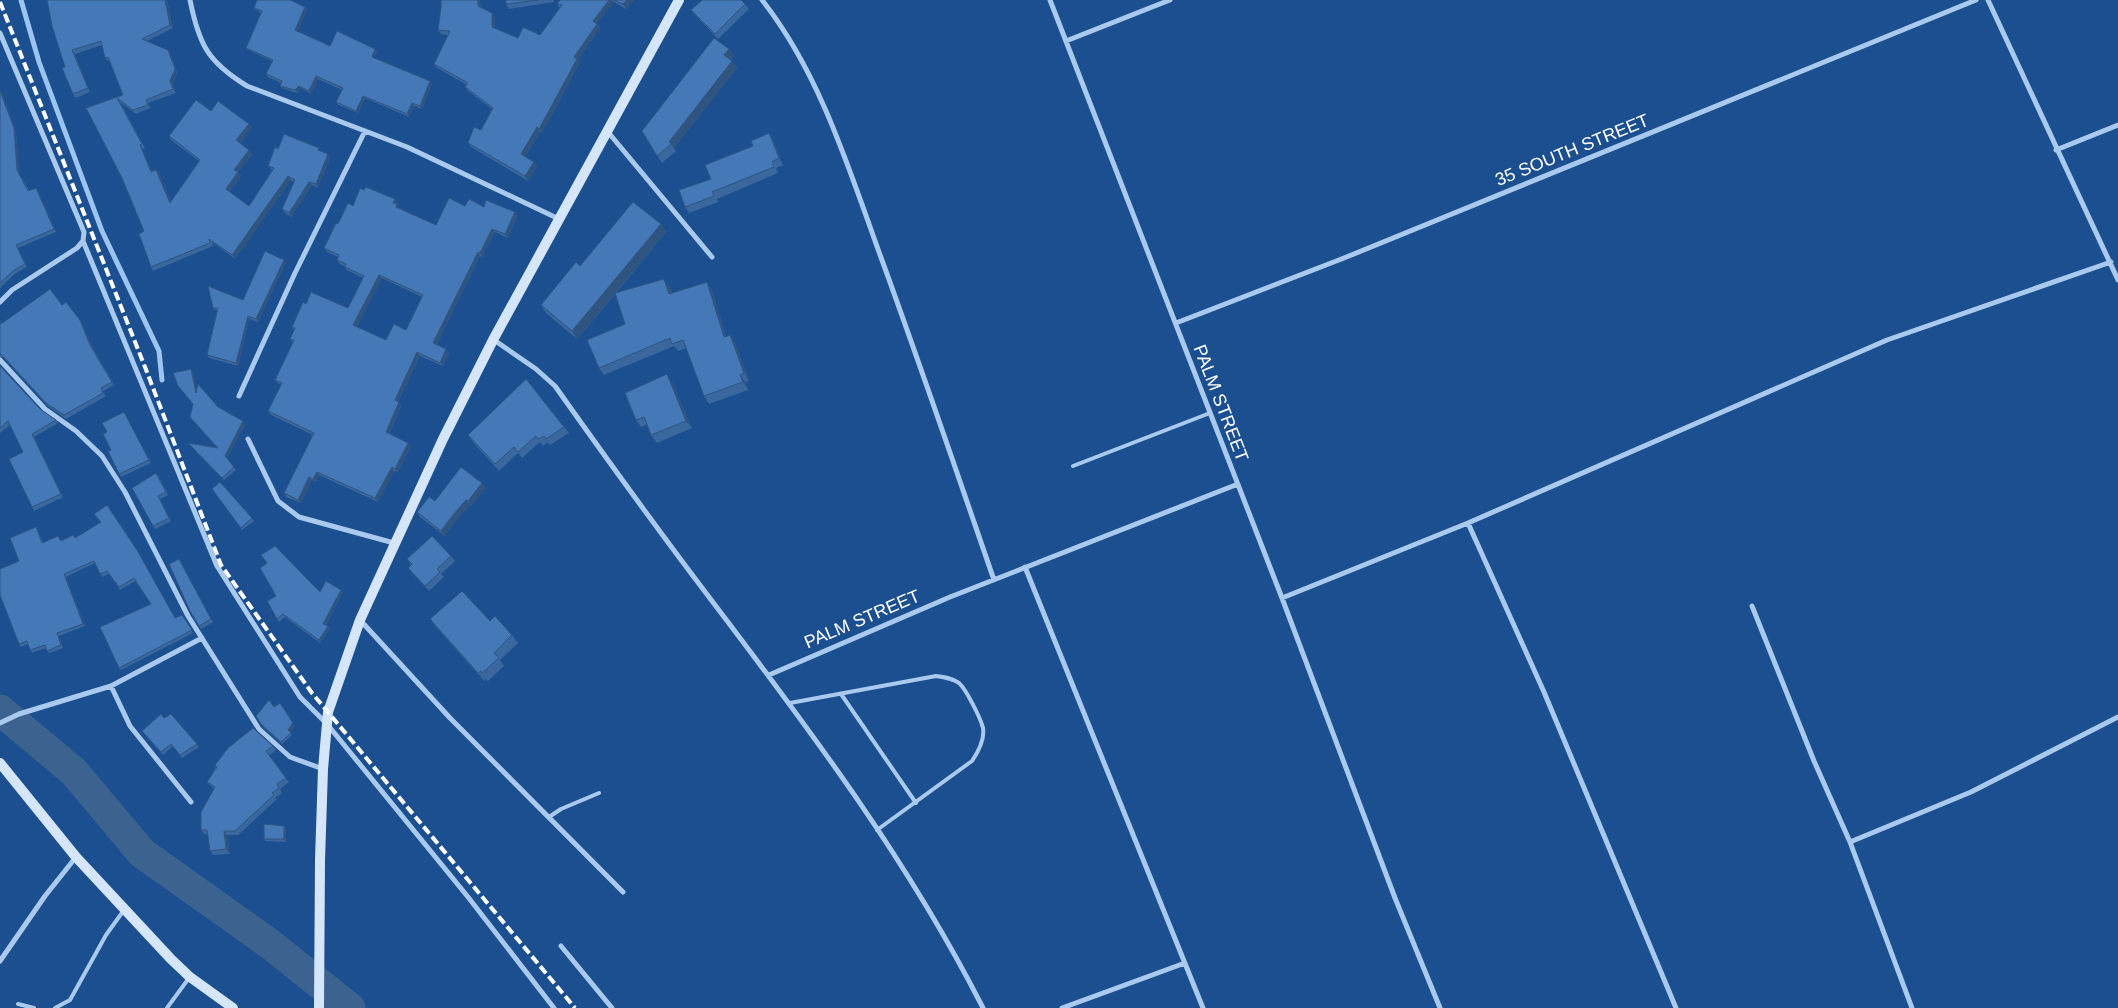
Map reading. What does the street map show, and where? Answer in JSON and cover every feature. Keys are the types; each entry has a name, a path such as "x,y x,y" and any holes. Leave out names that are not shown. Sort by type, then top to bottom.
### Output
{"main road":[{"path":"319,1008 318,936 323,769 328,712 360,620 394,543 493,340 679,0"},
{"path":"0,763 76,857 125,909 190,977 233,1008"}],"street":[{"path":"190,0 199,34 208,54 224,72 247,86 407,147 559,219"},
{"path":"762,0 779,21 824,107 890,280 994,580"},
{"name":"PALM STREET","path":"769,675 1025,567 1238,484 1050,0"},
{"path":"1066,41 1170,0"},
{"name":"35 SOUTH STREET","path":"1176,322 1344,258 1976,0"},
{"path":"1988,0 2118,280"},
{"path":"0,33 38,127 82,227 83,241 217,566 300,697 327,724 468,897 554,1008"},
{"path":"2056,150 2118,126"},
{"path":"239,396 295,273 365,131"},
{"path":"608,132 712,257"},
{"path":"0,302 12,290 77,248 83,241"},
{"path":"1282,598 1468,523 1887,340 2111,262"},
{"path":"493,340 536,369 555,386 594,443 790,703 877,830 952,948 983,1008"},
{"path":"0,360 45,409 76,431 102,456 125,492 188,616 260,729 290,757 323,769"},
{"path":"248,438 278,501 299,517 394,543"},
{"path":"1238,484 1394,898 1440,1008"},
{"path":"1468,523 1544,692 1676,1008"},
{"path":"1025,567 1203,1008"},
{"path":"1752,606 1814,761 1850,842 1912,1008"},
{"path":"360,620 450,718 623,892"},
{"path":"0,723 19,714 110,686 202,638"},
{"path":"110,686 130,726 190,802"},
{"path":"1850,842 1971,792 2118,717"},
{"path":"0,961 44,896 76,857"},
{"path":"561,946 612,1008"},
{"path":"1062,1008 1185,963"}],"lane":[{"path":"1073,466 1210,413"},
{"path":"790,703 936,676 949,678 960,684 969,698 983,729 980,748 972,761 877,830"},
{"path":"841,694 916,803"},
{"path":"549,817 561,809 599,793"},
{"path":"55,1008 70,1000 106,935 125,909"},
{"path":"167,1008 190,977"},
{"path":"18,1004 34,1008"}],"building":[{"path":"47,0 165,0 170,25 142,39 168,50 175,69 170,81 173,89 146,100 148,105 133,110 117,98 142,144 140,145 151,172 156,170 170,203 200,160 169,136 196,100 211,111 218,101 249,124 236,140 249,150 234,170 238,172 226,189 249,206 274,168 268,166 275,147 278,149 284,134 319,148 318,150 328,154 316,184 309,182 289,213 282,209 295,180 288,176 232,255 209,239 210,243 151,267 139,234 144,231 122,178 86,108 123,95 108,57 105,58 101,41 72,50 88,88 73,94 62,68 65,67 52,26"},
{"path":"257,0 290,0 305,7 295,30 330,46 337,31 375,49 372,57 430,81 420,106 412,103 407,114 363,96 356,111 336,102 343,88 316,76 309,91 299,86 295,90 280,86 282,81 266,74 273,60 246,48 262,11 254,8"},
{"path":"441,0 478,0 478,6 492,13 492,27 518,38 523,27 540,35 562,5 557,4 560,0 609,0 593,21 597,24 574,57 577,59 539,129 537,127 521,154 534,162 525,176 468,143 474,127 481,130 493,108 465,87 468,83 434,64 450,31 438,30"},
{"path":"506,0 538,0 506,4"},
{"path":"614,0 627,0 623,4"},
{"path":"702,0 741,0 745,4 715,34 691,10"},
{"path":"714,38 729,49 724,55 732,61 669,142 671,144 657,156 642,131"},
{"path":"0,91 14,128 17,170 28,191 36,188 54,229 16,245 25,264 14,270 0,283"},
{"path":"769,133 779,158 772,162 774,167 712,192 714,196 685,207 679,190 711,179 705,165 753,146 751,141"},
{"path":"366,187 395,199 393,203 397,204 396,207 436,225 449,198 465,206 469,199 484,207 486,200 515,212 505,234 492,229 480,253 478,252 433,343 446,349 440,363 417,352 395,400 399,402 386,432 408,443 395,469 392,467 375,498 317,472 313,479 309,477 298,500 284,493 314,433 268,411 282,383 275,380 294,340 290,339 295,328 292,327 303,302 306,304 311,292 348,308 364,276 345,267 346,264 337,260 339,255 324,248 348,203 353,206 360,188 364,190","holes":["379,275 423,295 406,330 394,324 386,340 353,325"]},
{"path":"633,202 661,224 572,331 541,305 576,262 580,266"},
{"path":"265,251 284,260 256,319 248,316 236,363 207,355 218,308 213,308 208,286 243,300"},
{"path":"664,279 669,294 707,282 724,337 730,335 744,373 740,375 743,382 704,396 683,340 672,344 670,338 599,368 587,340 625,324 615,293"},
{"path":"50,289 62,305 66,302 80,320 90,345 112,382 101,388 103,393 64,415 46,403 0,354 0,323"},
{"path":"0,366 40,409 56,420 32,434 61,494 32,507 9,459 23,452 8,421 0,428"},
{"path":"191,369 196,393 198,384 218,407 243,421 225,456 234,467 222,478 188,443 218,448 190,417 193,404 178,386 173,373"},
{"path":"667,374 686,421 651,435 644,417 636,420 625,393"},
{"path":"526,379 564,427 546,439 544,436 538,439 536,436 518,452 514,447 495,464 468,435"},
{"path":"124,412 149,460 119,474 108,451 111,450 103,434 107,432 102,423"},
{"path":"461,467 482,483 441,531 417,512 429,497 435,501"},
{"path":"156,473 166,492 158,496 169,518 153,526 132,488"},
{"path":"220,482 252,518 241,528 212,489"},
{"path":"107,505 137,550 175,618 182,615 192,630 119,668 100,627 151,604 134,578 119,587 107,571 100,574 94,561 64,574 83,624 57,633 61,645 47,651 45,645 30,650 27,641 19,644 0,595 0,569 19,561 10,538 36,527 42,543 58,536 61,541 73,535 75,538 101,522 94,514"},
{"path":"432,536 451,556 437,569 440,572 425,586 408,568 412,564 407,559"},
{"path":"275,546 320,592 326,581 341,590 323,624 328,626 319,640 283,614 277,619 267,601 276,596 260,568 267,563 261,555"},
{"path":"179,559 211,619 199,626 190,611 169,564"},
{"path":"462,591 490,621 495,616 512,635 494,653 499,658 482,673 481,671 478,673 430,619"},
{"path":"269,700 274,707 280,703 293,723 288,730 291,733 281,742 261,724 256,716"},
{"path":"161,714 164,718 171,714 197,744 180,755 171,744 161,752 142,731"},
{"path":"253,728 273,746 266,751 286,778 277,784 279,788 272,793 274,795 235,831 224,831 226,849 210,851 207,830 201,830 201,812 215,787 207,782 217,767 215,765 228,748"},
{"path":"264,824 284,826 284,839 264,839"}],"waterway":[{"path":"21,0 39,62 102,231 159,351 162,380"},
{"path":"0,710 74,772 142,853 270,944 350,1008"}],"railway":[{"path":"0,2 145,367 221,565 312,693 575,1008"}]}
